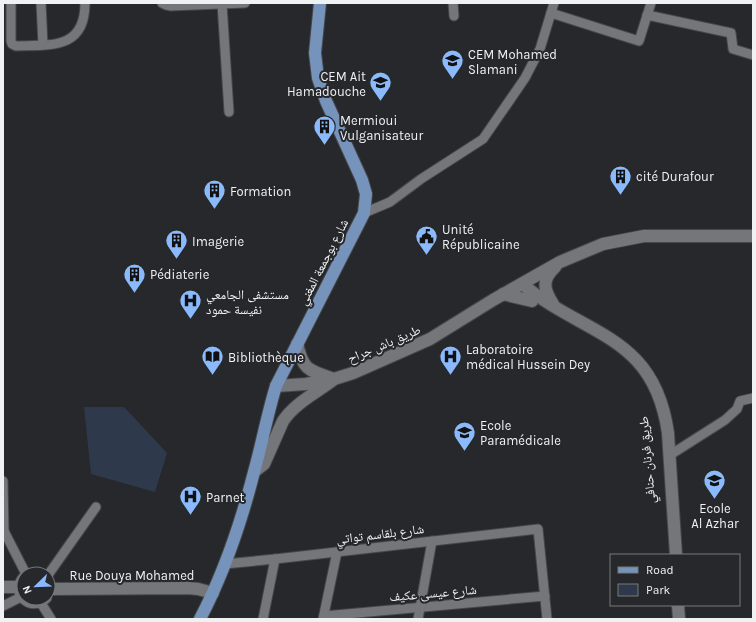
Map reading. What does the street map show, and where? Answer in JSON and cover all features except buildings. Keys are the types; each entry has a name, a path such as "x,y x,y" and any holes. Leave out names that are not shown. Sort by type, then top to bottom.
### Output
{"main road":[{"name":"شارع بوجمعة المغني","path":"200,619 213,594 240,522 255,472 267,413 276,386 364,213 366,194 362,180 326,101 318,78 315,53 320,3"},
{"name":"طريق باش جراح","path":"276,386 293,386 334,379 353,373 430,339 498,297 560,262 602,244 644,236 753,236"},
{"path":"554,305 546,293 545,282 549,272 560,262"},
{"name":"طريق فرنان حنافي","path":"518,286 532,301 613,348 637,370 646,383 656,406 660,430 668,554"},
{"name":"طريق فرنان حنافي","path":"518,286 532,292 620,345 634,356 643,367 655,387 665,414 670,455 676,554"},
{"path":"498,297 532,301"},
{"path":"297,344 302,363 306,368 334,379"},
{"path":"255,472 264,464 287,415 297,405 334,379"},
{"path":"3,587 16,587"},
{"name":"Rue Douya Mohamed","path":"56,593 193,588 213,594"},
{"path":"671,606 672,619"},
{"path":"678,606 679,619"}],"street":[{"path":"11,3 11,41 12,44 16,46 43,45 66,41 74,36 82,26 85,15 85,3"},
{"path":"41,3 43,45"},
{"path":"162,3 171,6 245,3"},
{"path":"453,3 454,16"},
{"path":"548,3 551,12"},
{"path":"364,213 390,202 421,179 483,139 524,78 540,49 554,3"},
{"path":"551,12 639,41 651,3"},
{"path":"222,4 229,112"},
{"path":"647,14 731,33 733,49 753,56"},
{"path":"670,455 725,420 737,409 740,400 753,398"},
{"path":"3,481 3,530 23,566"},
{"path":"54,566 96,507"},
{"name":"شارع بلقاسم تواتي","path":"225,564 538,529 545,596"},
{"path":"418,619 432,541"},
{"path":"324,618 336,552"},
{"path":"263,619 275,559"},
{"path":"3,606 16,592"},
{"path":"545,596 547,619"},
{"name":"شارع عيسى عكيف","path":"324,618 421,606 545,596"},
{"path":"50,606 52,619"}],"green space":[{"path":"84,407 124,407 167,453 155,492 91,474"}],"place":[{"name":"CEM Mohamed Slamani","path":"452,80"},
{"name":"CEM Ait Hamadouche","path":"381,102"},
{"name":"Mermioui Vulganisateur","path":"325,146"},
{"name":"cité Durafour","path":"621,196"},
{"name":"Formation","path":"215,210"},
{"name":"Unité Républicaine","path":"427,256"},
{"name":"Imagerie","path":"176,260"},
{"name":"Pédiaterie","path":"135,294"},
{"name":"مستشفى الجامعي نفيسة حمود","path":"190,320"},
{"name":"Bibliothèque","path":"212,376"},
{"name":"Laboratoire médical Hussein Dey","path":"451,376"},
{"name":"Ecole Paramédicale","path":"465,452"},
{"name":"Ecole Al Azhar","path":"715,500"},
{"name":"Parnet","path":"190,516"}]}
